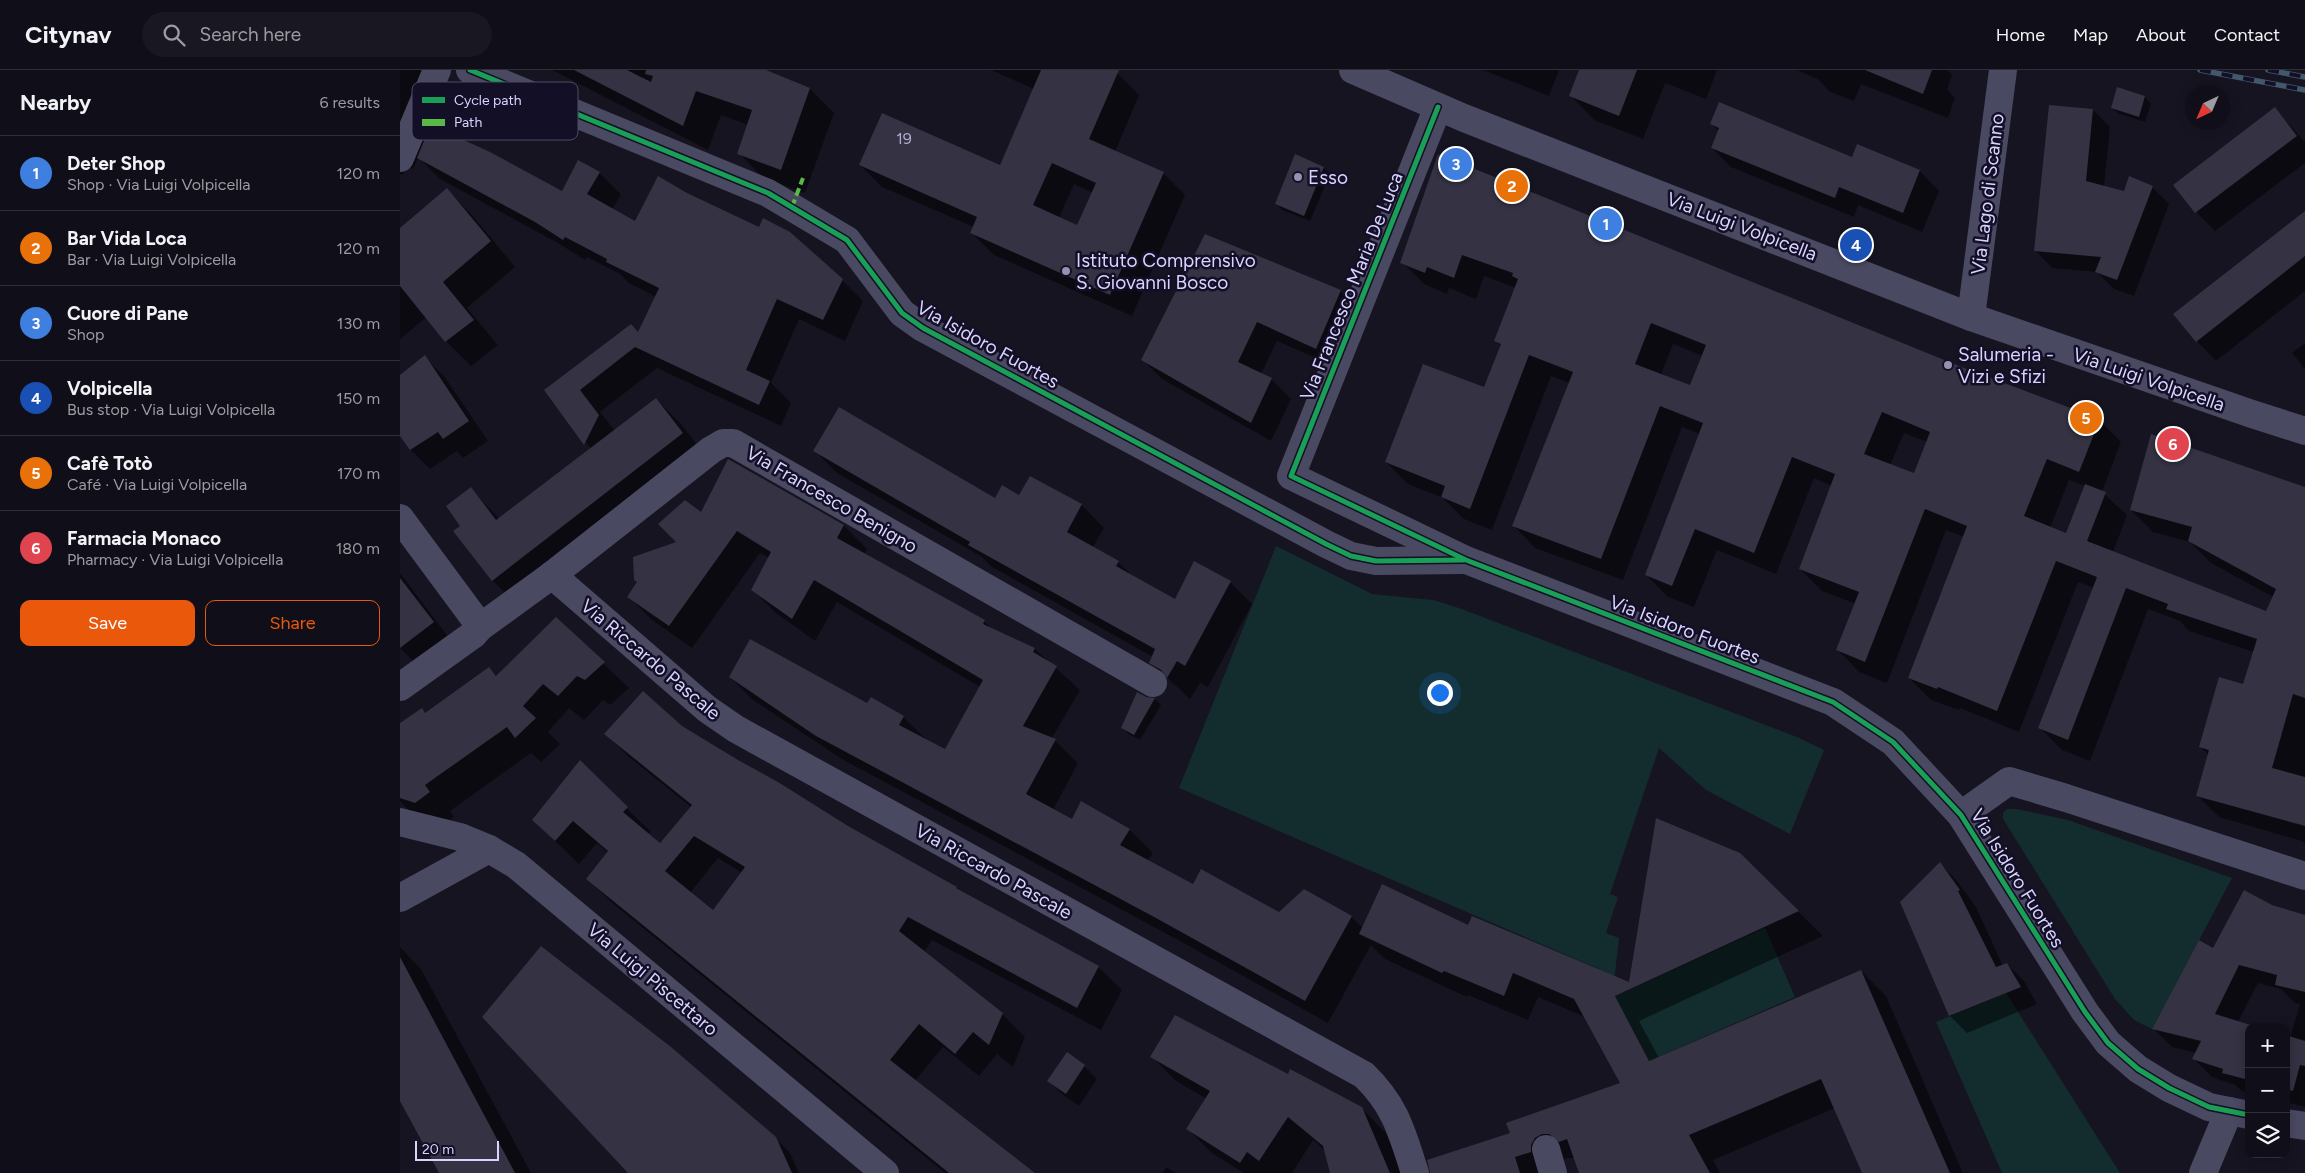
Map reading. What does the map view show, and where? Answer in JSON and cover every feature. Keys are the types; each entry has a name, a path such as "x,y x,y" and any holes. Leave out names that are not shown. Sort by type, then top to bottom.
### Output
{"street":[{"path":"432,82 437,70"},
{"name":"Via Isidoro Fuortes","path":"470,70 499,82"},
{"name":"Via Luigi Volpicella","path":"1353,70 1438,107 1972,318 2305,431"},
{"name":"Via Lago di Scanno","path":"1972,318 2003,70"},
{"name":"Via Francesco Maria De Luca","path":"1291,476 1438,107"},
{"name":"Via Isidoro Fuortes","path":"578,115 768,193 847,240 902,313 922,328 1334,548 1352,556 1376,561 1466,560"},
{"path":"400,158 412,129"},
{"name":"Via Francesco Benigno","path":"479,628 552,575 711,450 723,443 733,443 1153,683"},
{"name":"Via Isidoro Fuortes","path":"1291,476 1466,560 1833,702 1893,742 1961,815 2084,1012 2108,1042 2138,1069 2169,1088 2209,1106 2239,1113"},
{"path":"400,518 477,622 479,628 474,634 400,686"},
{"name":"Via Riccardo Pascale","path":"552,575 707,710 736,729 1364,1075 1388,1101 1397,1118 1415,1173"},
{"path":"1961,815 2009,781 2305,876"},
{"name":"Via Luigi Piscettaro","path":"400,822 460,837 489,849 516,865 884,1173"},
{"path":"400,898 489,849"},
{"path":"2203,1173 2239,1113"},
{"path":"2290,1123 2305,1126"}],"green space":[{"path":"1276,546 1372,594 1433,600 1459,608 1797,737 1824,750 1790,834 1706,790 1659,748 1610,894 1618,897 1606,933 1619,938 1614,982 1609,986 1599,969 1179,788"},
{"path":"2007,809 2017,809 2068,820 2232,878 2152,1029 2134,1020 2115,999 2003,819 2003,813"},
{"path":"1765,928 1795,997 1649,1061 1615,996"},
{"path":"2006,993 2120,1173 2002,1173 1936,1022"}],"building":[{"path":"574,70 627,70 651,82 653,76 645,74 646,70 766,70 810,88 781,170 737,154 752,110 696,91 683,126"},
{"path":"1041,70 1119,70 1089,139 1164,172 1110,295 970,233 977,217 859,165 882,113 1000,165","holes":["1052,163 1096,183 1077,225 1033,205"]},
{"path":"1579,70 1637,70 1619,116 1569,96"},
{"path":"1865,70 1932,70 1923,94"},
{"path":"2117,87 2145,96 2139,117 2111,108"},
{"path":"1719,102 1852,157 1857,144 1920,170 1903,213 1839,187 1835,198 1711,148 1719,128 1710,124"},
{"path":"2049,105 2093,109 2086,181 2124,191 2129,176 2153,186 2117,280 2095,272 2101,257 2034,251"},
{"path":"2275,107 2297,136 2195,213 2173,185"},
{"path":"424,140 464,140 562,191 578,160 600,172 587,194 635,221 658,176 687,193 759,227 763,218 790,232 843,279 823,320 777,299 746,370 770,381 759,405 635,347 580,390 599,415 584,445 544,390 631,324 638,332 659,288 606,262 607,259 565,237 563,240 535,222 417,158"},
{"path":"1295,154 1324,167 1304,216 1275,204"},
{"path":"1438,154 1959,366 2100,419 2079,472 2047,459 2024,516 2066,533 2085,484 2106,492 2087,541 2266,611 2276,589 2188,541 2192,527 2130,510 2151,434 2305,487 2305,698 2293,694 2272,768 2305,777 2305,826 2196,796 2209,750 2199,747 2219,677 2243,684 2257,639 2166,609 2168,604 2126,588 2068,740 2038,728 2097,577 2056,561 1997,711 1938,687 1937,689 1908,678 1967,526 1925,509 1865,662 1836,650 1859,592 1799,569 1835,474 1792,457 1754,553 1695,529 1672,586 1645,575 1703,423 1660,406 1601,559 1512,526 1573,372 1529,355 1470,509 1441,497 1445,486 1385,462 1423,364 1484,387 1501,344 1494,341 1518,279 1512,276 1513,273 1462,255 1454,278 1427,267 1425,273 1400,263","holes":["1651,323 1706,345 1690,385 1635,364","1882,412 1930,432 1914,473 1864,454"]},
{"path":"447,188 491,241 443,282 474,320 445,342 400,286 400,228"},
{"path":"2305,211 2305,256 2196,342 2173,314"},
{"path":"1205,234 1341,290 1316,349 1257,322 1238,362 1272,378 1251,423 1141,360"},
{"path":"425,355 469,421 443,439 438,432 410,450 400,436 400,375"},
{"path":"656,398 683,433 492,581 453,531 460,526 446,506 471,487 496,520"},
{"path":"839,407 995,498 1002,485 1019,495 1030,476 1082,504 1067,532 1119,561 1116,566 1175,599 1194,561 1231,581 1185,666 1177,661 1167,678 1161,670 1149,663 1155,649 968,545 970,542 813,451"},
{"path":"728,459 844,525 837,538 985,620 983,624 1035,648 1033,652 1057,666 1023,726 1056,739 1026,794 1072,819 1081,801 1130,829 1120,845 1193,884 1201,869 1279,912 1304,889 1352,916 1305,1001 1156,918 816,736 729,677 750,639 867,703 871,697 904,716 899,725 945,749 983,680 814,580 792,619 751,590 771,552 737,531 669,626 627,597 637,582 634,580 633,557 676,542 658,524 685,500 701,512"},
{"path":"400,578 434,622 400,648"},
{"path":"556,617 605,662 585,680 577,676 558,696 543,684 523,706 536,718 515,738 507,727 425,785 430,792 415,803 400,798 400,723 422,708 425,713 489,667 496,676"},
{"path":"643,691 682,726 738,760 956,888 1099,966 1077,1008 908,917 899,931 1003,1013 989,1045 973,1032 955,1054 919,1024 890,1060 1035,1173 949,1173 586,879 608,851 573,821 555,841 532,820 580,760 628,807 623,812 660,843 692,805 604,734","holes":["694,836 745,867 713,910 665,871"]},
{"path":"1137,692 1146,697 1155,698 1134,735 1121,728"},
{"path":"1656,818 1740,853 1799,911 1615,996 1649,1061 1861,970 1950,1173 1862,1173 1821,1079 1689,1135 1710,1173 1579,1173 1567,1139 1559,1142 1549,1134 1542,1134 1535,1138 1531,1145 1531,1152 1515,1157 1520,1173 1430,1173 1427,1160 1510,1133 1506,1123 1620,1083 1574,999 1513,973 1504,996 1444,971 1442,973 1359,934 1382,884 1468,925 1472,916 1629,982"},
{"path":"1940,862 1960,890 1958,891 1996,967 2007,963 2021,987 1949,1016 1900,902"},
{"path":"2244,890 2272,905 2305,915 2305,992 2275,985 2277,975 2239,965 2215,1014 2245,1023 2245,1079 2222,1073 2223,1069 2192,1059 2201,1041 2152,1029 2199,940 2213,948"},
{"path":"541,946 671,1047 776,1137 792,1173 628,1173 482,1017"},
{"path":"400,957 515,1173 439,1173 400,1101"},
{"path":"1175,1015 1288,1074 1290,1069 1362,1107 1390,1173 1330,1173 1323,1146 1288,1117 1259,1161 1247,1152 1240,1163 1186,1129 1210,1091 1150,1057"},
{"path":"2290,1036 2305,1041 2305,1066 2300,1065 2293,1091 2290,1090"},
{"path":"1067,1052 1085,1065 1066,1094 1047,1081"}],"railway":[{"path":"2200,70 2305,90"},
{"path":"2268,70 2305,77"}],"marked path":[{"path":"792,207 803,178"}],"cycle path":[{"path":"470,70 499,82"},
{"path":"1438,107 1291,476 1466,560 1833,702 1893,742 1961,815 2085,1012 2108,1043 2138,1069 2169,1088 2209,1107 2245,1114"},
{"path":"578,115 768,193 847,240 902,313 923,328 1326,544 1351,556 1376,561 1464,560"}],"place":[{"name":"Cuore di Pane","path":"1456,164"},
{"name":"Esso","path":"1298,177"},
{"name":"Bar Vida Loca","path":"1512,186"},
{"name":"Deter Shop","path":"1606,224"},
{"name":"Volpicella","path":"1856,245"},
{"name":"Istituto Comprensivo S. Giovanni Bosco","path":"1066,271"},
{"name":"Salumeria - Vizi e Sfizi","path":"1948,365"},
{"name":"Cafè Totò","path":"2086,418"},
{"name":"Farmacia Monaco","path":"2173,444"}]}
